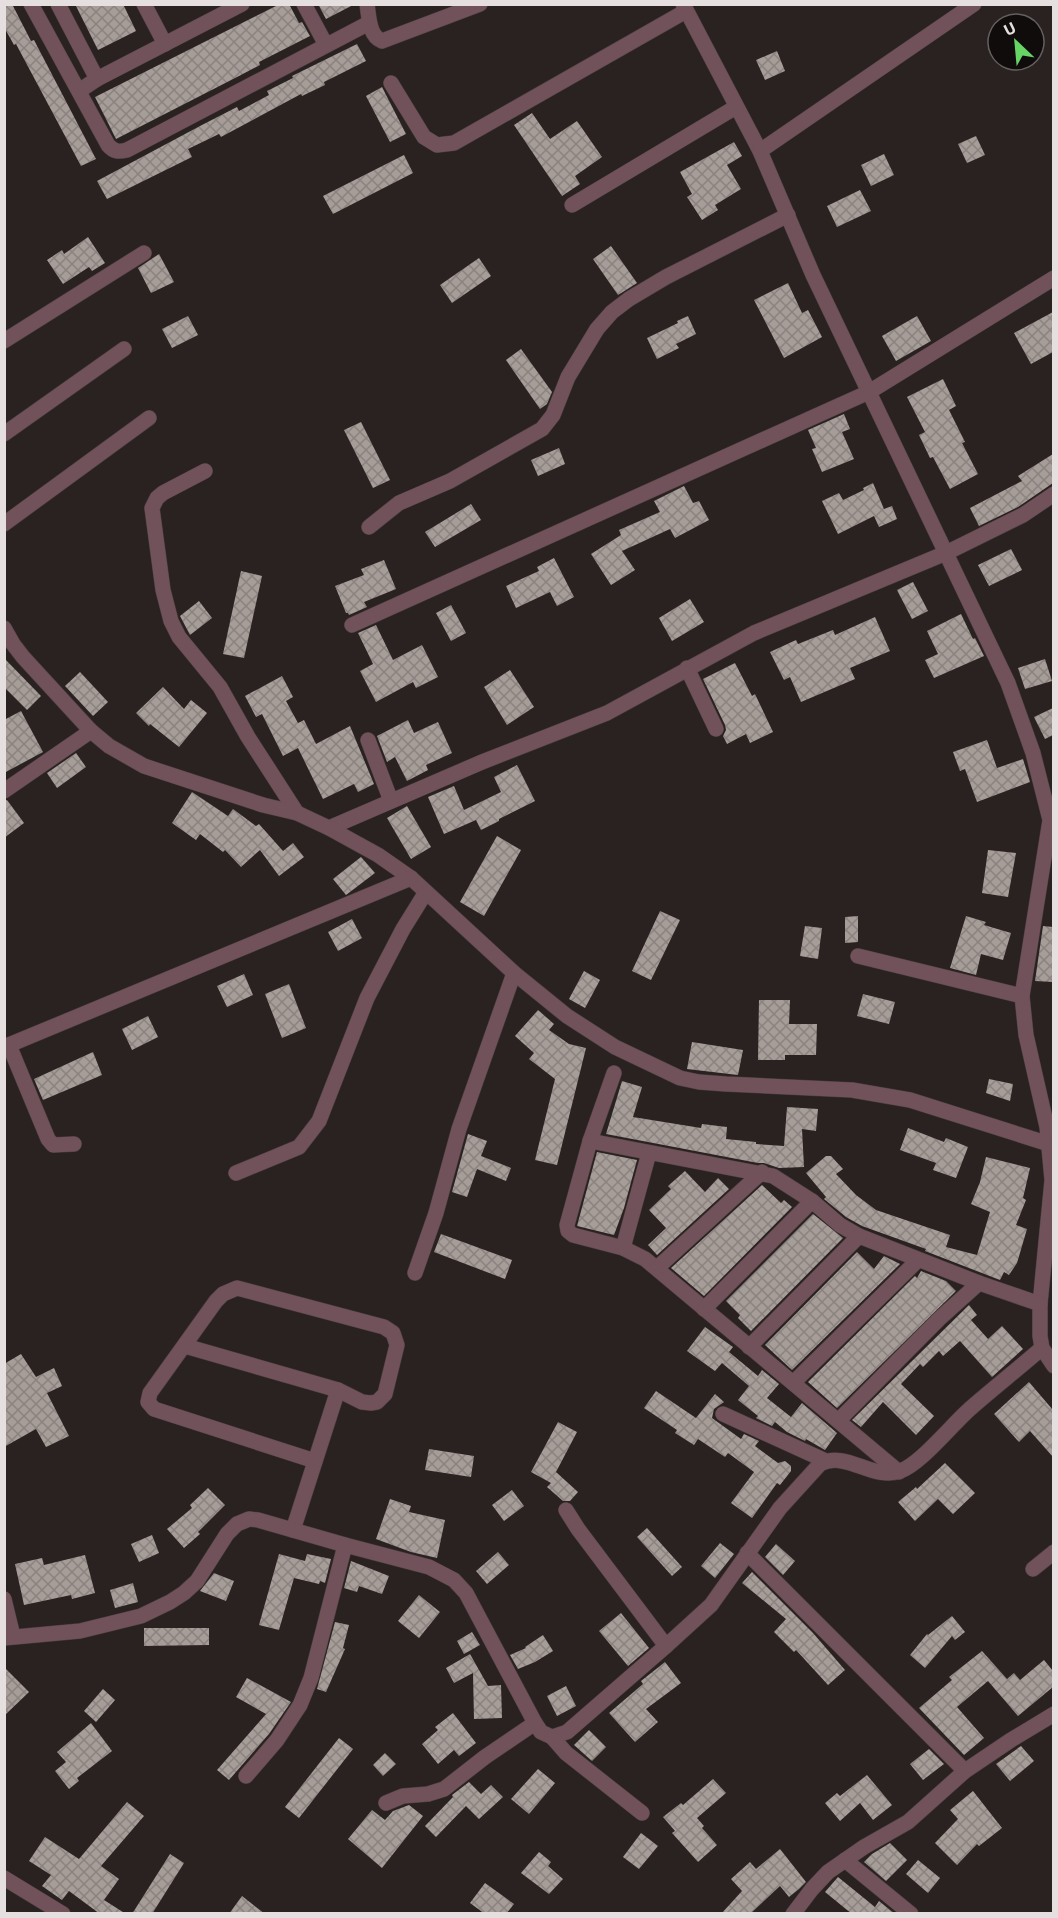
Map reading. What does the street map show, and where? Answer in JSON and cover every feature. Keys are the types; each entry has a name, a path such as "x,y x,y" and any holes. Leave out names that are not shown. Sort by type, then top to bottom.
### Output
{"street":[{"path":"31,4 108,145 120,152 369,23"},
{"path":"58,4 97,79"},
{"path":"144,4 165,44"},
{"path":"79,91 224,9 242,4"},
{"path":"304,4 326,45"},
{"path":"367,4 369,23 376,38 382,42 480,4"},
{"path":"759,151 974,4"},
{"path":"391,83 424,137 437,145 454,143 685,8 759,151 813,275 1012,694 1033,753 1052,819 1022,996 1026,1035 1047,1097 1052,1180 1040,1304 1040,1336 1042,1348 1053,1366"},
{"path":"572,205 736,107"},
{"path":"369,528 399,503 450,481 542,429 553,415 568,377 597,328 629,298 788,214"},
{"path":"4,341 144,253"},
{"path":"352,625 869,392 1053,278"},
{"path":"4,434 124,349"},
{"path":"4,524 149,418"},
{"path":"206,471 163,493 157,498 152,508 163,590 171,621 179,637 220,687 248,737 297,813"},
{"path":"329,828 482,762 607,713 754,633 946,553 1023,515 1053,494"},
{"path":"4,628 9,646 90,731 109,746 144,766 263,806 297,813 378,855 411,878 514,973 567,1016 615,1047 680,1078 708,1083 864,1092 910,1100 1050,1136"},
{"path":"687,668 716,729"},
{"path":"4,791 90,731"},
{"path":"368,740 391,801"},
{"path":"74,1144 53,1145 48,1139 7,1046 411,878"},
{"path":"236,1173 299,1147 308,1137 319,1120 367,998 403,929 426,892"},
{"path":"858,956 1022,996"},
{"path":"414,1273 435,1213 459,1129 514,973"},
{"path":"614,1073 590,1141 567,1225 568,1231 573,1235 636,1253 657,1268 899,1472"},
{"path":"590,1141 762,1172 788,1184 840,1225 860,1236 918,1260 1040,1304"},
{"path":"623,1248 649,1153"},
{"path":"657,1268 762,1172"},
{"path":"704,1309 812,1201"},
{"path":"749,1347 860,1236"},
{"path":"793,1383 918,1260"},
{"path":"838,1420 939,1319 979,1283"},
{"path":"185,1346 338,1390 362,1402 370,1403 381,1398 387,1385 397,1345 393,1333 384,1327 237,1288 223,1294 216,1301 150,1393 148,1402 151,1406 315,1461"},
{"path":"723,1414 826,1461 840,1461 879,1472 899,1472 912,1465 970,1408 1042,1348"},
{"path":"293,1530 338,1390"},
{"path":"552,1737 567,1732 711,1605 780,1508 813,1470 826,1461"},
{"path":"566,1510 666,1646"},
{"path":"4,1599 8,1631 80,1631 141,1616 184,1593 206,1569 227,1534 237,1524 249,1519 429,1567 454,1580 466,1593 541,1732 552,1737 566,1754 642,1813"},
{"path":"246,1776 278,1740 300,1704 311,1678 345,1545"},
{"path":"1033,1569 1053,1552"},
{"path":"747,1553 965,1772"},
{"path":"793,1914 828,1872 908,1822 965,1772 1011,1740 1052,1717"},
{"path":"386,1803 403,1796 428,1794 444,1789 485,1756 535,1723"},
{"path":"845,1860 910,1914"},
{"path":"4,1878 58,1912"}],"building":[{"path":"4,4 12,4 31,41 34,40 96,159 81,166 16,44 14,45 4,27"},
{"path":"75,4 123,4 136,31 98,50"},
{"path":"280,4 289,4 299,23 302,22 310,36 259,62 260,65 116,139 95,97"},
{"path":"318,4 355,4 326,19"},
{"path":"357,44 366,61 324,82 325,85 302,96 301,94 221,137 219,134 188,149 192,157 107,199 97,181 237,107 239,111 269,95 267,91 293,78 292,76"},
{"path":"777,51 785,71 765,80 756,60"},
{"path":"382,87 406,134 390,142 366,96"},
{"path":"532,113 550,139 577,121 602,157 575,176 580,184 562,196 514,125"},
{"path":"976,136 985,155 967,163 958,144"},
{"path":"734,142 742,156 727,165 741,189 715,205 718,210 702,220 687,197 692,194 680,172"},
{"path":"884,154 894,175 871,186 861,165"},
{"path":"404,155 413,173 333,214 323,196"},
{"path":"860,190 871,211 837,227 827,206"},
{"path":"88,237 105,263 92,271 89,267 63,284 47,260 62,250 64,254"},
{"path":"611,246 637,283 618,295 593,259"},
{"path":"159,254 174,282 151,293 138,268"},
{"path":"479,258 491,276 452,303 440,285"},
{"path":"788,283 802,313 808,310 822,337 784,358 754,300"},
{"path":"1053,312 1053,352 1031,364 1014,333"},
{"path":"188,316 198,335 172,348 162,329"},
{"path":"688,316 696,334 676,344 679,348 657,359 647,338"},
{"path":"917,316 931,341 896,361 882,336"},
{"path":"521,349 552,392 547,404 540,409 506,360"},
{"path":"943,379 956,406 949,410 978,474 950,489 933,457 930,458 919,435 925,432 907,397"},
{"path":"844,414 850,429 842,432 854,459 822,472 812,449 816,448 808,430"},
{"path":"361,422 390,480 373,488 344,430"},
{"path":"559,448 565,464 538,476 531,460"},
{"path":"1053,454 1053,483 1018,507 979,526 970,508 1022,481 1018,476"},
{"path":"873,483 884,509 892,506 897,519 879,527 874,516 838,534 822,501 839,493 843,500"},
{"path":"684,486 693,503 699,501 709,520 675,538 670,529 622,551 635,570 611,585 591,554 621,535 619,530 660,512 654,501"},
{"path":"471,504 481,520 435,547 425,532"},
{"path":"1011,549 1022,570 989,586 978,565"},
{"path":"554,558 574,597 557,606 550,592 516,608 506,586 539,571 537,567"},
{"path":"384,560 396,589 364,602 367,607 349,615 346,613 335,586 364,575 361,569"},
{"path":"241,571 262,576 244,658 223,654"},
{"path":"913,582 928,611 912,619 897,590"},
{"path":"690,599 704,622 672,641 659,618"},
{"path":"199,601 212,618 190,635 180,616"},
{"path":"451,605 466,633 451,641 436,613"},
{"path":"961,614 984,656 934,678 925,660 938,654 927,631"},
{"path":"875,617 890,651 850,668 855,679 801,702 790,677 784,680 770,652 796,640 798,644 833,630 835,635"},
{"path":"376,625 393,660 422,645 438,677 416,688 413,682 376,702 360,671 373,664 358,633"},
{"path":"4,658 41,696 27,710 4,687"},
{"path":"1045,659 1052,681 1025,689 1018,668"},
{"path":"735,663 752,696 755,694 773,732 750,743 746,734 727,744 723,736 726,730 725,725 703,679"},
{"path":"510,670 534,707 507,725 484,687"},
{"path":"80,672 108,702 93,716 65,686"},
{"path":"282,676 293,697 286,701 298,723 304,720 316,744 350,726 374,784 358,792 354,784 323,799 298,748 283,756 262,714 256,717 245,696"},
{"path":"163,687 184,709 191,700 207,713 179,747 150,724 149,726 136,713"},
{"path":"1053,708 1053,735 1045,739 1034,717"},
{"path":"21,711 43,752 4,773 4,720"},
{"path":"408,720 414,733 438,722 452,753 426,765 428,770 407,781 395,757 387,762 377,736"},
{"path":"987,740 997,768 1023,759 1030,782 977,802 965,769 960,771 953,752"},
{"path":"76,753 86,767 57,788 47,773"},
{"path":"517,765 535,801 481,830 476,820 444,834 428,797 454,786 464,810 501,792 494,777"},
{"path":"192,792 228,816 233,809 256,826 259,824 283,851 293,843 304,857 279,876 260,850 241,867 225,850 223,852 200,834 196,840 172,823"},
{"path":"7,800 24,823 4,838 4,801"},
{"path":"407,806 431,847 411,859 387,818"},
{"path":"497,836 521,850 484,916 460,902"},
{"path":"988,850 1016,853 1008,897 982,893"},
{"path":"361,857 375,873 346,895 333,879"},
{"path":"660,911 680,920 651,980 632,971"},
{"path":"858,916 858,942 845,943 845,917"},
{"path":"966,916 986,922 984,925 1011,933 1003,960 981,954 976,975 950,968"},
{"path":"352,919 362,938 338,951 328,932"},
{"path":"805,926 822,928 818,959 800,956"},
{"path":"1043,926 1053,927 1053,982 1035,981"},
{"path":"584,971 600,980 585,1008 569,999"},
{"path":"244,974 253,995 227,1007 217,986"},
{"path":"289,984 306,1028 282,1038 265,994"},
{"path":"863,994 895,1002 889,1024 857,1016"},
{"path":"759,1000 790,1000 789,1024 817,1024 816,1055 785,1055 785,1060 758,1060"},
{"path":"538,1010 554,1024 549,1030 569,1044 586,1048 557,1165 535,1160 555,1079 529,1059 534,1053 515,1036"},
{"path":"148,1016 158,1037 132,1050 122,1029"},
{"path":"692,1042 743,1050 738,1075 687,1069"},
{"path":"93,1052 102,1075 43,1100 34,1079"},
{"path":"989,1079 1013,1084 1010,1101 986,1093"},
{"path":"622,1081 642,1087 633,1117 701,1128 702,1124 727,1127 726,1139 756,1142 756,1144 784,1146 787,1107 818,1109 816,1131 802,1129 804,1167 779,1168 764,1163 606,1134"},
{"path":"908,1128 944,1142 946,1138 968,1147 956,1178 933,1170 936,1163 900,1150"},
{"path":"468,1134 487,1141 481,1156 511,1168 506,1181 477,1169 467,1197 452,1192"},
{"path":"597,1152 637,1160 614,1235 577,1226"},
{"path":"826,1156 831,1156 843,1169 836,1174 856,1195 876,1210 950,1235 946,1247 977,1255 990,1212 971,1204 980,1182 986,1157 1030,1168 1023,1198 1026,1200 1016,1225 1027,1229 1017,1263 1009,1275 1004,1272 1000,1280 925,1251 926,1249 862,1226 846,1217 824,1199 826,1197 806,1173"},
{"path":"685,1171 705,1192 718,1178 729,1189 657,1255 648,1245 666,1228 649,1210 671,1189 668,1186"},
{"path":"762,1185 781,1203 784,1200 792,1207 704,1296 671,1268"},
{"path":"813,1214 843,1238 751,1331 726,1301"},
{"path":"441,1234 512,1260 505,1279 434,1252"},
{"path":"857,1252 874,1269 884,1256 900,1264 792,1370 765,1345"},
{"path":"921,1271 946,1281 956,1291 837,1408 808,1382 915,1276 917,1278"},
{"path":"969,1305 977,1315 971,1320 988,1339 1002,1326 1023,1349 992,1377 960,1341 943,1356 939,1351 923,1367 920,1364 901,1384 934,1416 916,1435 883,1402 861,1427 852,1420"},
{"path":"705,1327 733,1347 729,1352 758,1376 762,1370 779,1384 767,1398 791,1417 802,1403 837,1433 825,1450 806,1439 805,1441 787,1432 775,1422 772,1426 756,1418 758,1416 738,1400 749,1386 722,1363 715,1371 687,1351"},
{"path":"21,1354 36,1377 54,1368 62,1386 47,1393 69,1436 46,1447 36,1429 4,1447 4,1364"},
{"path":"1029,1382 1053,1410 1053,1457 1030,1431 1019,1442 994,1414"},
{"path":"656,1391 696,1418 715,1394 724,1402 714,1409 712,1418 741,1439 744,1434 759,1441 755,1446 778,1463 785,1461 791,1466 791,1471 780,1485 777,1483 752,1518 731,1503 754,1472 728,1453 725,1457 698,1439 694,1445 675,1433 677,1430 644,1408"},
{"path":"558,1422 577,1432 556,1472 578,1492 570,1501 563,1501 547,1487 551,1483 531,1472"},
{"path":"429,1449 474,1456 471,1477 425,1470"},
{"path":"945,1463 975,1493 953,1514 938,1499 915,1521 898,1502 916,1487 917,1489"},
{"path":"208,1488 225,1505 198,1532 200,1534 184,1548 167,1529 192,1508 190,1505"},
{"path":"512,1490 524,1506 504,1521 492,1505"},
{"path":"390,1499 411,1506 409,1512 445,1520 437,1558 411,1552 376,1539"},
{"path":"647,1528 682,1567 672,1576 637,1537"},
{"path":"152,1535 159,1553 139,1562 131,1544"},
{"path":"720,1543 734,1554 715,1578 701,1566"},
{"path":"776,1544 795,1561 783,1575 765,1557"},
{"path":"498,1552 509,1565 487,1584 476,1571"},
{"path":"279,1554 305,1561 307,1554 331,1559 325,1583 320,1581 319,1584 294,1578 279,1630 259,1625"},
{"path":"85,1555 95,1593 72,1599 71,1595 24,1605 15,1564 42,1558 44,1565"},
{"path":"351,1561 389,1576 382,1594 359,1586 357,1592 344,1588"},
{"path":"752,1572 813,1633 845,1670 828,1685 796,1650 794,1652 774,1632 786,1619 742,1583"},
{"path":"214,1573 234,1581 226,1601 200,1591"},
{"path":"133,1583 138,1602 115,1608 110,1590"},
{"path":"419,1595 440,1612 419,1638 398,1621"},
{"path":"621,1613 649,1648 628,1666 599,1631"},
{"path":"952,1616 965,1632 955,1640 952,1636 925,1668 910,1655 927,1634"},
{"path":"335,1622 349,1625 343,1648 345,1649 326,1692 317,1689"},
{"path":"144,1628 209,1628 209,1645 144,1646"},
{"path":"472,1632 480,1645 464,1654 457,1641"},
{"path":"543,1635 553,1651 518,1669 510,1655 526,1648"},
{"path":"982,1651 1007,1679 1014,1673 1020,1680 1044,1660 1053,1671 1053,1687 1018,1716 988,1681 957,1707 984,1738 964,1755 919,1708 952,1680 949,1677"},
{"path":"470,1654 488,1686 501,1685 502,1718 474,1719 473,1673 454,1683 446,1668"},
{"path":"665,1662 681,1683 646,1709 658,1722 635,1742 609,1713 643,1684 641,1681"},
{"path":"4,1667 29,1692 4,1716"},
{"path":"247,1678 291,1702 269,1734 229,1780 217,1770 266,1714 236,1697"},
{"path":"566,1686 576,1706 557,1716 547,1696"},
{"path":"103,1689 115,1700 96,1722 84,1711"},
{"path":"453,1713 476,1743 459,1756 454,1750 438,1764 422,1744 438,1730 435,1727"},
{"path":"91,1723 112,1751 77,1778 79,1781 69,1789 55,1771 66,1762 57,1752"},
{"path":"589,1730 606,1747 592,1761 574,1745"},
{"path":"339,1738 353,1749 299,1818 285,1807"},
{"path":"1021,1746 1034,1761 1010,1781 996,1764"},
{"path":"929,1749 944,1764 923,1780 910,1764"},
{"path":"385,1753 396,1764 383,1776 373,1765"},
{"path":"538,1769 555,1783 529,1814 511,1799"},
{"path":"867,1775 892,1805 873,1820 860,1803 840,1821 825,1803 837,1793 840,1796"},
{"path":"713,1779 726,1793 697,1818 704,1826 702,1828 717,1845 698,1862 672,1833 675,1831 663,1817 681,1803 683,1805"},
{"path":"469,1782 481,1794 491,1785 503,1797 479,1819 466,1806 436,1837 425,1826 453,1797 452,1795"},
{"path":"973,1791 1002,1828 979,1846 977,1844 957,1865 935,1843 958,1819 950,1810"},
{"path":"127,1802 144,1816 101,1866 119,1879 104,1900 126,1914 100,1914 69,1891 62,1900 42,1886 51,1875 29,1861 45,1837 79,1859"},
{"path":"409,1805 423,1816 382,1868 348,1839 372,1810 385,1820 393,1811"},
{"path":"641,1833 658,1846 639,1869 623,1857"},
{"path":"890,1843 907,1860 886,1881 864,1862"},
{"path":"780,1849 806,1882 789,1897 780,1886 750,1914 721,1914 742,1891 731,1879 750,1862 756,1869"},
{"path":"539,1852 551,1862 548,1866 563,1879 549,1894 521,1873"},
{"path":"170,1854 184,1863 152,1914 132,1914"},
{"path":"918,1860 940,1878 928,1893 906,1874"},
{"path":"838,1877 875,1907 879,1901 895,1914 852,1914 825,1892"},
{"path":"485,1883 514,1904 506,1914 485,1914 470,1903"},
{"path":"242,1896 265,1914 229,1914"}]}
